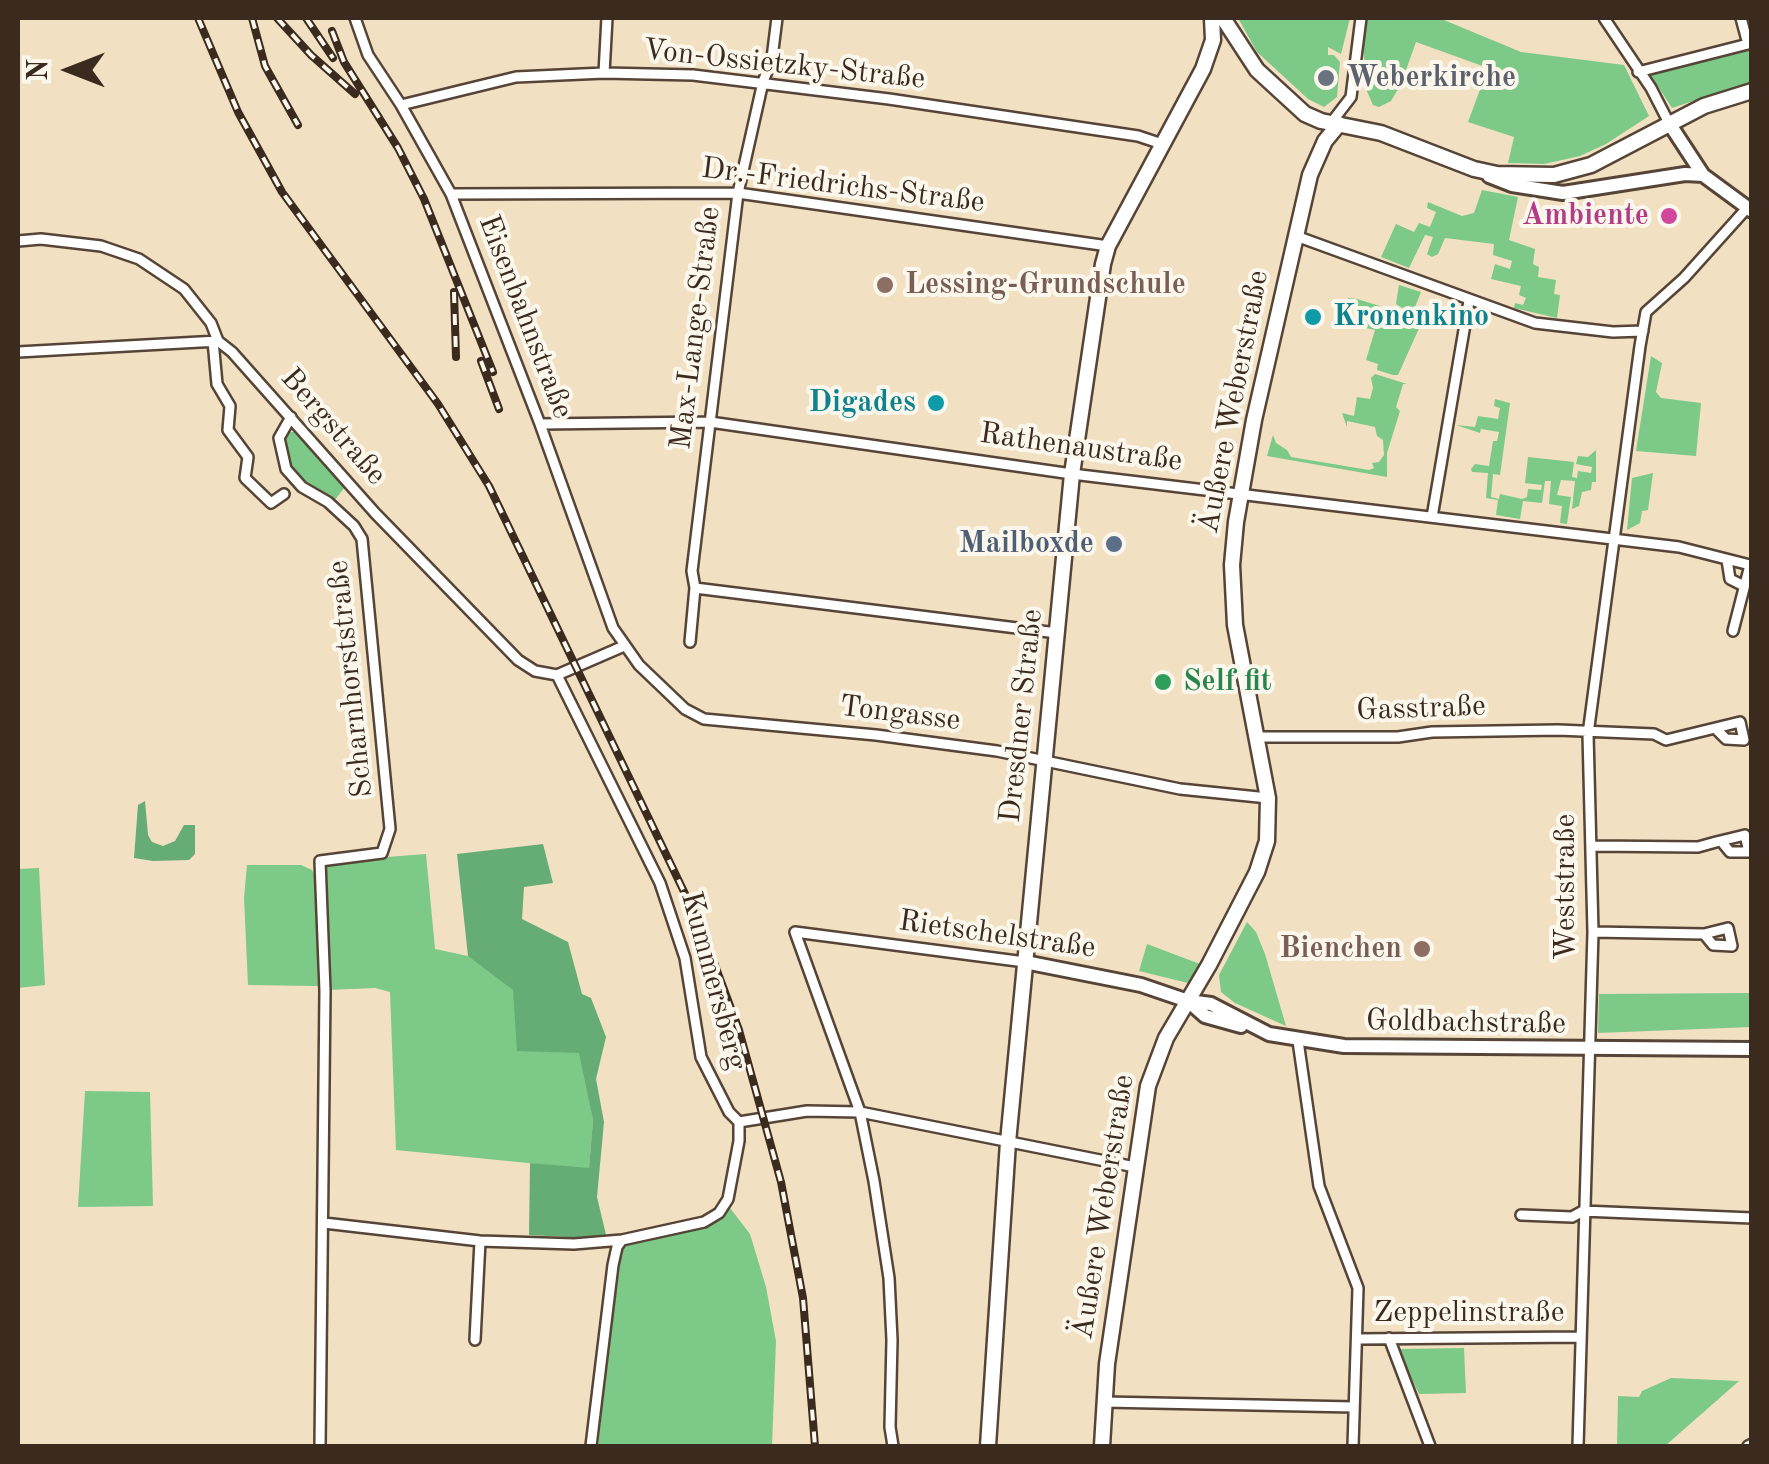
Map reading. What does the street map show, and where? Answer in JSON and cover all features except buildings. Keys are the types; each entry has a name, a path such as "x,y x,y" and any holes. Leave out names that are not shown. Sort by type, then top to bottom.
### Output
{"main road":[{"name":"Dresdner Straße","path":"988,1446 1008,1142 1072,474 1108,246 1210,54 1212,18"},
{"path":"1223,18 1257,70 1305,114 1382,133 1512,185 1563,193 1684,174 1703,175"},
{"path":"1474,169 1536,176 1573,171 1704,106 1752,91"},
{"path":"1669,123 1703,175 1749,210"},
{"name":"Äußere Weberstraße","path":"1102,1446 1104,1402 1144,1102 1154,1067 1257,872 1267,841 1268,798 1232,601 1232,565 1239,494 1310,175 1335,124"},
{"name":"Rietschelstraße","path":"1025,962 1103,975 1188,1001"},
{"name":"Goldbachstraße","path":"1188,1001 1211,1004 1269,1034 1354,1047 1752,1049"}],"street":[{"name":"Eisenbahnstraße","path":"354,18 368,55 451,194 613,628 624,646"},
{"path":"604,73 607,18"},
{"name":"Max-Lange-Straße","path":"690,642 695,588 692,571 738,193 772,58 778,18"},
{"path":"1335,124 1351,97 1361,18"},
{"path":"1604,18 1652,88 1669,123"},
{"path":"1638,72 1750,43 1742,18"},
{"name":"Von-Ossietzky-Straße","path":"401,105 516,77 604,73 693,76 763,82 1138,136 1162,144"},
{"name":"Dr.-Friedrichs-Straße","path":"451,194 738,193 1108,246"},
{"path":"1296,236 1534,323 1642,331 1646,312 1749,210"},
{"path":"18,241 41,239 101,246 139,259 184,289 211,324 217,384 230,406 228,430 248,457 246,478 271,503 284,494"},
{"path":"1432,517 1468,300"},
{"name":"Weststraße","path":"1578,1446 1593,932 1588,734 1642,331"},
{"path":"18,352 215,341"},
{"name":"Bergstraße","path":"215,341 232,352 375,513 518,660 535,671 558,675"},
{"name":"Scharnhorststraße","path":"291,417 280,438 286,469 302,487 328,502 354,526 362,540 390,830 382,853 320,860 325,991 324,1223"},
{"name":"Rathenaustraße","path":"540,424 710,422 1072,474 1614,537 1679,547 1727,560"},
{"path":"1733,632 1750,566 1727,560 1730,579 1744,586"},
{"path":"695,588 1057,633"},
{"path":"558,675 624,646"},
{"name":"Tongasse","path":"624,646 684,709 704,719 876,735 1045,759 1180,790 1268,798"},
{"name":"Kummersberg","path":"558,675 660,883 685,958 704,1065 729,1112 739,1122"},
{"name":"Gasstraße","path":"1256,738 1558,730 1654,734 1666,740 1716,728"},
{"path":"1593,846 1698,847 1721,841"},
{"name":"Rietschelstraße","path":"860,1112 795,932 1025,962"},
{"path":"1593,932 1704,934"},
{"path":"1298,1041 1320,1186 1358,1288 1353,1446"},
{"path":"320,1446 324,1223 480,1241 574,1244 622,1240 695,1225 719,1213 728,1198 737,1158 739,1122 807,1111 860,1112 1135,1167"},
{"path":"860,1112 888,1278 893,1446"},
{"path":"1520,1215 1572,1216 1584,1211 1752,1218"},
{"path":"591,1446 613,1265 622,1240"},
{"path":"475,1340 480,1241"},
{"name":"Zeppelinstraße","path":"1358,1338 1580,1337"},
{"path":"1389,1338 1430,1446"},
{"path":"1104,1402 1354,1407"}],"green space":[{"path":"1238,18 1350,18 1341,54 1328,47 1328,55 1334,55 1340,62 1337,97 1324,107 1308,99 1257,52"},
{"path":"1367,18 1439,18 1521,52 1624,65 1649,116 1580,156 1544,164 1508,163 1514,137 1468,122 1488,68 1416,42 1391,101 1379,107 1373,105 1366,89 1363,37"},
{"path":"1751,46 1751,82 1672,108 1648,71"},
{"path":"1482,190 1518,197 1509,240 1535,249 1533,264 1539,267 1538,277 1556,280 1554,294 1560,295 1557,318 1514,308 1515,303 1523,305 1526,298 1519,295 1521,286 1491,279 1495,264 1510,269 1512,261 1493,255 1494,244 1445,238 1438,254 1432,257 1427,254 1433,237 1425,235 1409,268 1381,257 1396,224 1414,232 1419,223 1430,227 1436,212 1427,208 1428,202 1462,216 1474,213"},
{"path":"1399,285 1421,292 1413,312 1421,324 1398,375 1393,375 1377,370 1378,364 1366,360 1375,330 1340,322 1340,315 1361,321 1364,310 1345,304 1348,298 1357,299 1380,306 1373,324 1395,329 1404,309 1396,304"},
{"path":"1651,356 1662,363 1656,392 1661,398 1701,403 1696,456 1636,451"},
{"path":"1375,374 1407,384 1403,384 1396,407 1400,411 1387,453 1387,477 1267,456 1273,435 1291,457 1374,468 1372,463 1379,462 1384,455 1383,440 1377,436 1375,427 1347,421 1347,427 1342,413 1354,416 1357,397 1370,399 1371,378"},
{"path":"1495,399 1510,403 1500,475 1493,474 1491,497 1499,499 1500,494 1522,499 1527,497 1528,489 1541,490 1542,485 1525,483 1528,457 1574,462 1572,477 1577,478 1578,471 1591,473 1592,467 1576,464 1578,456 1588,457 1596,450 1596,482 1592,482 1591,490 1582,492 1579,506 1572,509 1575,481 1561,480 1557,495 1571,497 1567,524 1560,523 1562,506 1549,504 1551,481 1545,481 1542,503 1523,501 1520,519 1496,515 1498,500 1486,498 1488,473 1471,469 1475,464 1489,466 1493,441 1497,441 1499,432 1481,429 1480,433 1456,425 1475,427 1478,416 1498,419 1500,408 1494,406"},
{"path":"289,432 296,432 345,487 334,501 290,469 284,444"},
{"path":"1653,473 1648,510 1642,511 1640,523 1627,530 1632,478"},
{"path":"145,801 152,842 163,846 175,841 184,825 195,825 195,854 189,860 134,858 138,805"},
{"path":"543,844 553,883 524,887 522,919 568,942 582,994 591,998 606,1037 596,1079 604,1122 597,1197 607,1239 529,1235 530,1163 589,1168 593,1120 579,1053 517,1051 513,990 468,956 457,854"},
{"path":"426,854 435,949 468,956 499,976 582,1055 593,1120 589,1169 396,1150 390,992 375,988 327,990 322,862"},
{"path":"247,865 301,865 312,870 318,986 248,985 244,898"},
{"path":"39,868 45,985 18,988 18,869"},
{"path":"1247,922 1265,954 1286,1026 1235,1003 1221,992 1219,975"},
{"path":"1147,944 1200,964 1188,983 1139,971"},
{"path":"1751,993 1751,1027 1598,1033 1599,994"},
{"path":"85,1091 150,1092 153,1206 78,1207"},
{"path":"730,1208 750,1234 766,1287 776,1341 772,1446 598,1446 621,1248 708,1226"},
{"path":"1464,1348 1466,1393 1419,1394 1397,1349"},
{"path":"1671,1378 1739,1381 1665,1446 1617,1446 1618,1396 1639,1397 1642,1391"}],"railway":[{"path":"198,18 238,112 282,192 438,404 489,486 700,925 739,1030 781,1182 803,1298 815,1446"},
{"path":"252,18 265,66 298,125"},
{"path":"277,18 355,94"},
{"path":"306,18 333,58"},
{"path":"332,31 344,62 398,148 424,199 493,372"},
{"path":"454,292 456,357"},
{"path":"481,361 499,409"}],"place":[{"name":"Weberkirche","path":"1326,78"},
{"name":"Ambiente","path":"1669,216"},
{"name":"Lessing-Grundschule","path":"885,285"},
{"name":"Kronenkino","path":"1313,317"},
{"name":"Digades","path":"936,403"},
{"name":"Mailboxde","path":"1114,544"},
{"name":"Self fit","path":"1163,682"},
{"name":"Bienchen","path":"1422,949"}]}
